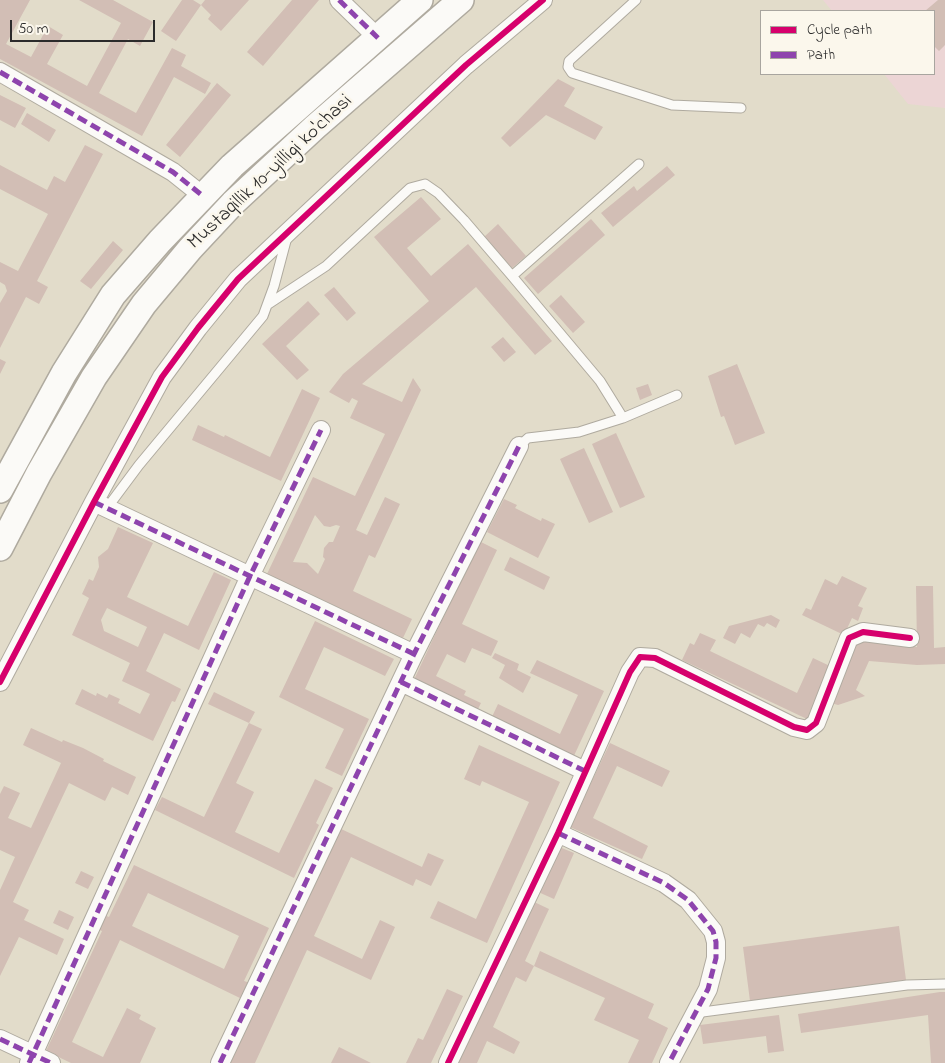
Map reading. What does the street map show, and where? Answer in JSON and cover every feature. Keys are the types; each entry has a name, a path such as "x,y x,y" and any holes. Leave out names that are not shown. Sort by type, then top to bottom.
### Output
{"main road":[{"name":"Mustaqillik 10-yilligi ko'chasi","path":"0,490 64,373 113,296 160,240 232,166 420,0"},
{"name":"Mustaqillik 10-yilligi ko'chasi","path":"0,548 39,473 94,377 144,304 190,249 233,203 308,134 462,0"}],"street":[{"path":"339,0 378,38"},
{"path":"0,682 100,505 162,377 182,349 238,279 466,65 543,0"},
{"path":"0,72 174,172 203,196"},
{"path":"31,1059 250,576 321,430"},
{"path":"220,1063 414,654 519,446"},
{"path":"100,505 414,654"},
{"path":"448,1063 558,834 630,672 640,657 655,658 794,727 807,730 816,723 849,638 863,632 910,638"},
{"path":"401,682 585,770"},
{"path":"558,834 664,884 688,900 698,910 713,931 716,942 716,958 708,989 669,1063"},
{"path":"0,1039 31,1059 50,1063"}],"lane":[{"path":"636,0 569,61 568,67 572,74 672,105 742,108"},
{"path":"512,276 638,164"},
{"path":"267,305 326,266 410,188 425,184 438,192 512,276 600,381 623,418"},
{"path":"100,505 139,465 263,316 288,232"},
{"path":"519,446 528,438 579,432 623,418 677,395"},
{"path":"695,1014 907,985 945,984"}],"shaded area":[{"path":"823,0 945,0 945,108 908,104 885,75 935,75 935,10 831,10"}],"building":[{"path":"0,0 30,0 6,44 31,57 48,26 63,35 47,64 87,86 121,23 79,0 113,0 153,22 140,46 128,39 99,93 136,113 172,48 186,55 181,66 211,83 205,94 174,77 142,136 0,59"},
{"path":"182,0 193,0 201,5 176,41 161,31"},
{"path":"205,0 249,0 221,31 208,19 211,15 201,5"},
{"path":"292,0 319,0 263,66 247,52"},
{"path":"938,0 945,0 945,45 939,51 935,47 935,10 926,10"},
{"path":"558,79 575,88 564,106 603,127 595,140 546,115 510,147 501,138"},
{"path":"217,83 231,95 180,157 166,145"},
{"path":"0,95 26,108 15,128 0,120"},
{"path":"27,113 56,130 49,142 21,124"},
{"path":"85,145 103,154 37,281 48,287 39,304 26,297 0,348 0,303 7,291 5,285 0,282 0,262 18,271 48,214 0,189 0,165 47,190 54,176 65,182"},
{"path":"667,166 675,175 613,227 601,213 634,186 637,191"},
{"path":"421,197 441,219 407,248 431,276 468,244 552,341 535,355 476,287 362,384 402,402 413,378 421,390 356,530 367,535 385,497 400,504 375,558 369,555 353,591 412,619 403,638 267,574 313,477 355,496 385,434 350,418 358,401 352,398 349,403 329,392 343,374 429,301 374,237","holes":["315,515 324,526 340,526 333,542 329,542 324,548 323,557 325,559 318,574 307,563 293,562"]},
{"path":"591,219 605,235 538,294 524,278"},
{"path":"498,224 526,256 512,268 484,237"},
{"path":"113,241 123,250 91,289 80,281"},
{"path":"334,287 356,313 347,321 324,295"},
{"path":"561,295 585,322 573,333 549,306"},
{"path":"308,301 320,314 286,346 309,370 297,380 262,344"},
{"path":"503,337 516,352 504,362 491,347"},
{"path":"0,359 6,362 0,374"},
{"path":"737,364 765,433 735,445 724,416 721,417 708,376"},
{"path":"648,384 652,395 640,400 636,388"},
{"path":"302,389 320,398 281,481 192,440 198,425 224,437 225,435 270,457"},
{"path":"616,433 645,497 620,508 592,444"},
{"path":"584,448 613,512 589,523 560,459"},
{"path":"504,499 517,505 515,508 541,521 542,518 555,524 538,558 487,532"},
{"path":"118,527 153,543 127,597 188,626 214,572 231,580 199,650 164,633 146,671 181,689 175,702 172,701 153,741 75,704 82,689 96,696 97,693 107,698 109,694 120,699 118,703 140,714 150,694 122,681 130,663 72,635 89,598 82,594 89,579 93,581 99,567 98,557 108,549","holes":["107,608 147,627 138,647 104,631 101,620"]},
{"path":"479,541 497,550 462,624 498,641 491,656 472,648 465,663 447,654 436,676 466,691 464,695 481,703 475,715 411,686"},
{"path":"510,557 550,577 544,590 504,570"},
{"path":"842,576 867,588 858,606 863,608 858,621 852,618 844,635 802,615 806,608 811,610 825,579 837,585"},
{"path":"916,586 933,586 934,648 945,647 945,664 917,665 869,661 856,690 865,696 838,705 831,703 857,641 917,647"},
{"path":"771,615 780,620 776,628 767,623 764,627 758,624 750,638 741,633 735,644 723,638 729,626"},
{"path":"315,621 394,659 385,676 324,647 305,689 369,719 342,776 325,768 344,729 279,697"},
{"path":"700,633 716,640 710,651 797,693 813,658 832,667 807,719 682,660 690,643 694,645"},
{"path":"495,653 519,664 517,670 531,677 523,693 499,678 505,665 492,658"},
{"path":"537,660 604,691 572,760 490,721 498,704 560,734 578,695 530,673"},
{"path":"214,692 255,712 249,723 208,704"},
{"path":"249,723 262,729 236,783 254,792 235,832 279,853 315,779 333,788 316,823 319,825 294,878 155,810 162,797 204,817"},
{"path":"31,728 62,742 63,740 83,748 104,759 103,761 136,777 128,795 112,787 105,801 69,783 13,902 29,910 24,920 64,939 57,955 19,937 0,976 0,890 15,857 0,850 0,794 4,786 20,793 8,818 31,828 61,763 23,745"},
{"path":"610,743 670,771 662,787 617,766 593,818 648,846 642,859 570,827"},
{"path":"479,745 560,782 487,943 430,918 438,901 476,919 529,802 482,781 480,786 464,779"},
{"path":"339,828 422,867 428,853 444,860 431,886 416,879 413,886 351,857 314,936 362,959 380,920 395,927 371,980 307,950 255,1063 229,1063"},
{"path":"557,846 574,853 554,899 536,891"},
{"path":"134,865 269,928 244,981 250,983 242,999 120,940 72,1042 103,1057 127,1008 141,1015 139,1019 156,1028 140,1063 71,1063 46,1051 102,931 97,929 104,915 109,917","holes":["148,893 239,936 224,969 132,926"]},
{"path":"81,871 94,877 88,889 75,883"},
{"path":"530,900 549,909 525,961 534,966 526,982 516,977 493,1027 520,1042 514,1054 487,1041 477,1063 455,1063"},
{"path":"59,910 74,917 68,930 53,923"},
{"path":"899,926 906,980 750,1001 743,947"},
{"path":"540,951 654,1004 648,1018 668,1028 652,1063 628,1063 639,1040 594,1020 605,998 534,966"},
{"path":"447,989 463,996 431,1063 406,1063 418,1038 423,1040"},
{"path":"945,992 945,1063 931,1063 928,1015 801,1033 798,1014"},
{"path":"779,1015 784,1051 768,1053 766,1036 703,1044 700,1025"},
{"path":"339,1047 371,1063 331,1063"}],"marked path":[{"path":"339,0 378,38"},
{"path":"0,72 173,172 203,196"},
{"path":"29,1063 250,576 321,430"},
{"path":"220,1063 414,654 519,446"},
{"path":"94,502 414,654"},
{"path":"401,682 585,771"},
{"path":"558,833 664,883 688,900 713,931 716,942 716,958 708,989 669,1063"},
{"path":"0,1039 51,1063"}],"cycle path":[{"path":"0,682 162,377 198,328 238,279 466,65 543,0"},
{"path":"448,1063 558,833 630,672 640,657 655,658 794,727 807,730 816,723 849,638 863,632 910,638"}]}
